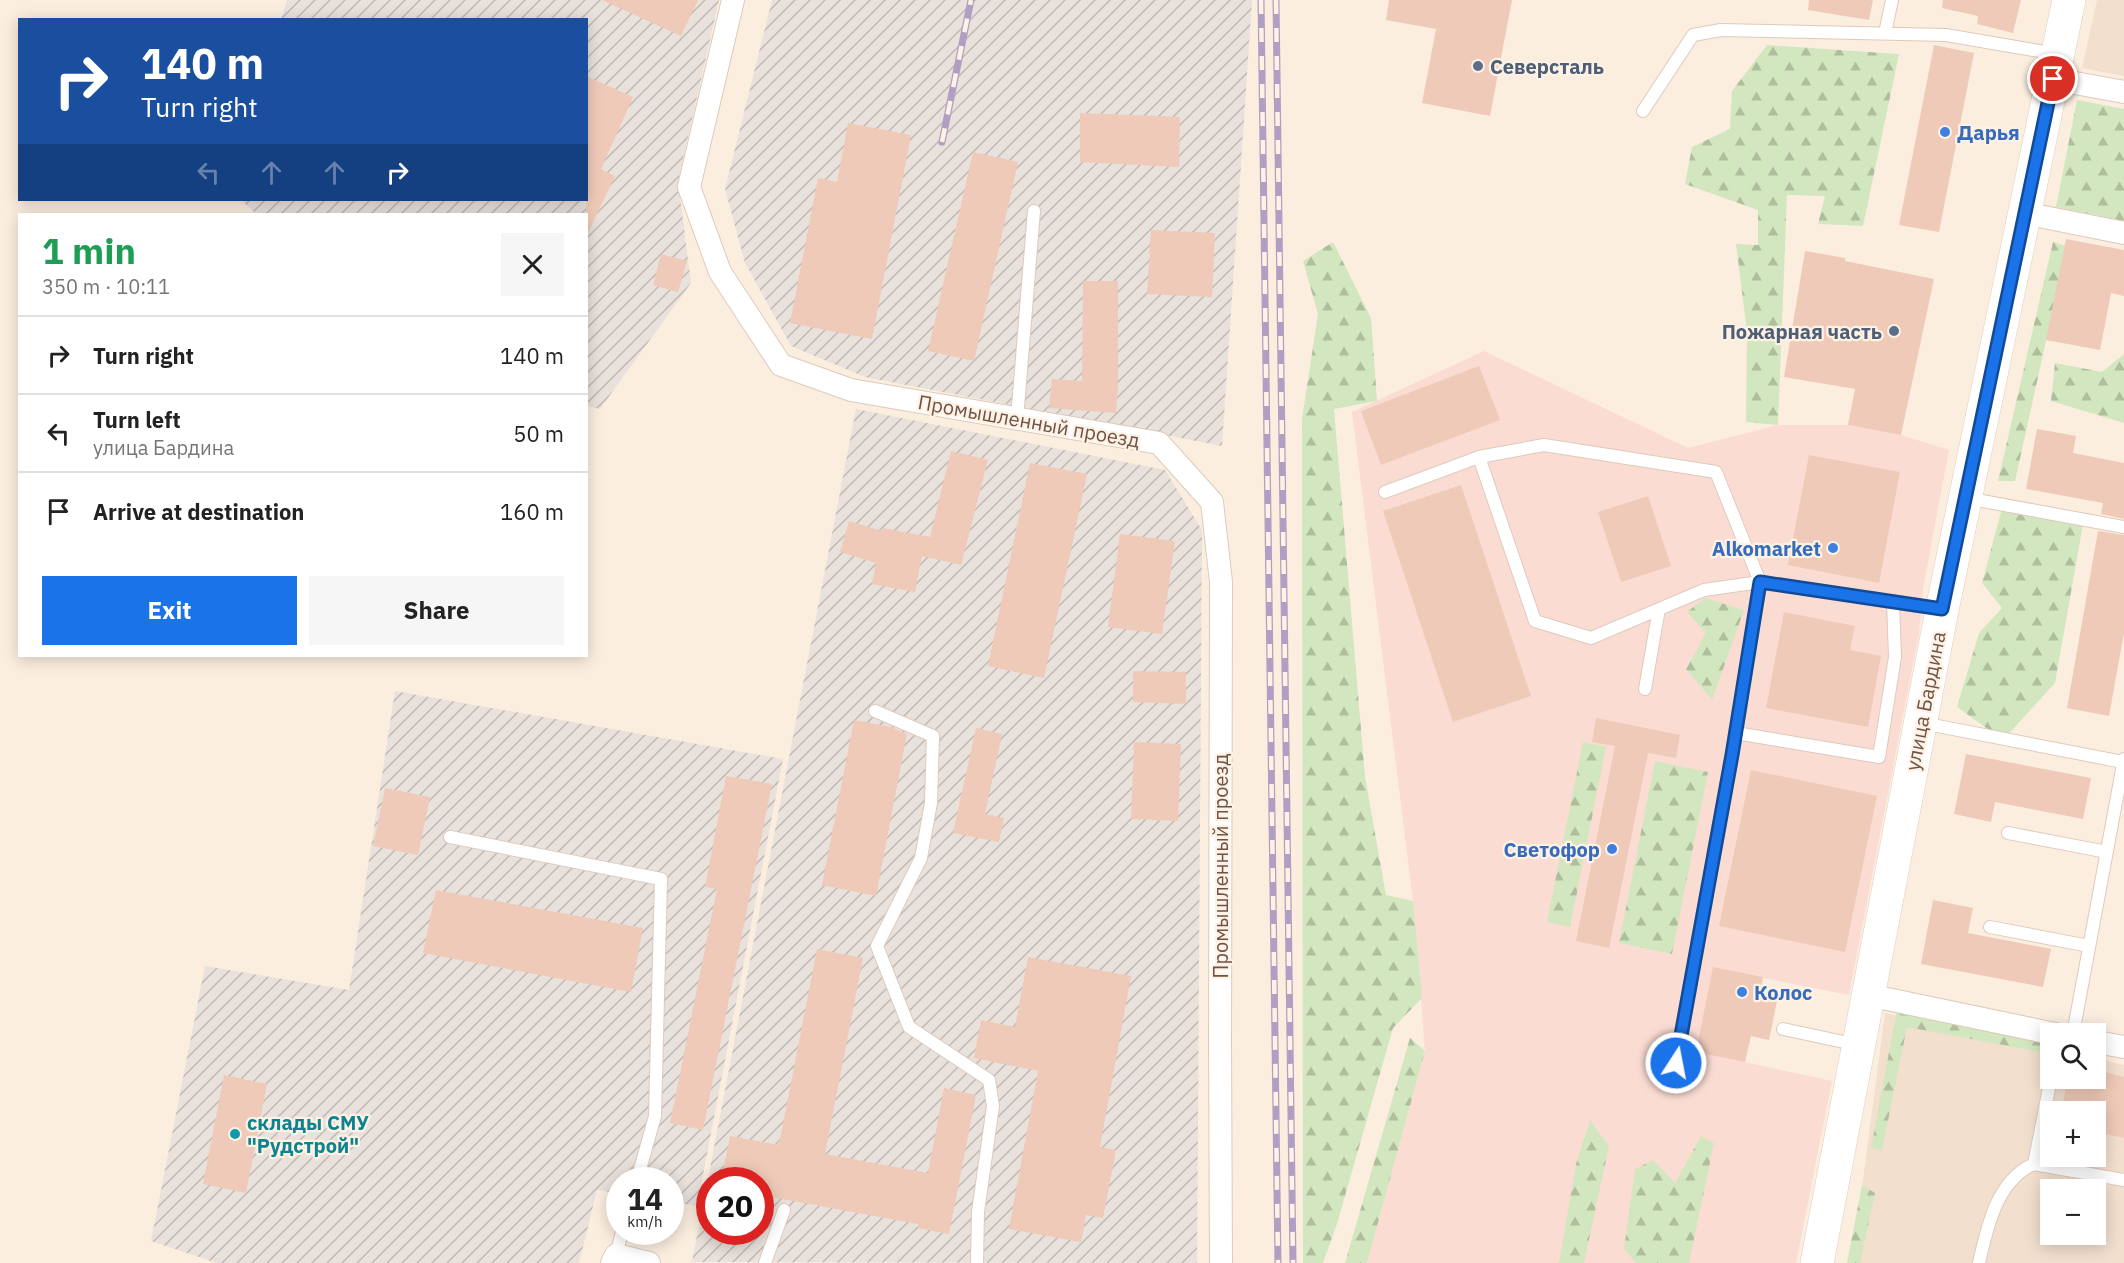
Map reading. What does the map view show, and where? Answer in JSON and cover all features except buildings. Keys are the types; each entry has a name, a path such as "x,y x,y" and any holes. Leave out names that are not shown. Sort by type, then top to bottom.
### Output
{"street":[{"name":"Промышленный проезд","path":"733,0 689,187 720,272 781,365 851,390 1160,443 1212,502 1221,582 1221,1263"},
{"name":"улица Бардина","path":"1816,1263 1942,609 2069,0"},
{"path":"2056,67 2124,92"},
{"path":"2024,213 2124,233"},
{"path":"1868,995 2040,1031"},
{"path":"2106,1044 2124,1047"},
{"path":"614,1259 650,1263"}],"lane":[{"path":"1885,33 1892,0"},
{"path":"1643,111 1693,34 1721,30 1946,35 2056,67"},
{"path":"1017,419 1034,211"},
{"path":"1385,492 1479,457 1544,445 1716,472 1760,582 1736,733 1676,1063"},
{"path":"1479,457 1535,621 1591,638 1704,590 1760,582 1942,609"},
{"path":"1966,498 2124,527"},
{"path":"1736,733 1879,757 1895,657 1893,602"},
{"path":"1645,689 1659,609"},
{"path":"875,711 933,736 931,803 921,858 877,946 909,1027 989,1080 993,1106 978,1212 977,1263"},
{"path":"1920,723 2124,761 2075,1023"},
{"path":"2008,832 2107,852"},
{"path":"450,837 661,879 655,1116 641,1167"},
{"path":"1990,927 2089,946"},
{"path":"1783,1029 1858,1045"},
{"path":"2034,1164 2049,1089"},
{"path":"1979,1263 1986,1228 2000,1197 2021,1170 2034,1164 2124,1180"},
{"path":"765,1263 784,1210"}],"shaded area":[{"path":"287,0 719,0 678,181 691,283 600,409 588,406 588,213 255,213 242,201 588,201 588,18 281,18"},
{"path":"772,0 1252,0 1222,446 865,377 791,346 745,263 725,189"},
{"path":"2097,0 2124,0 2124,76 2082,68"},
{"path":"1484,351 1688,448 1778,425 1848,425 1901,435 1949,450 1923,589 1919,633 1849,995 1763,978 1745,1062 1832,1081 1796,1263 1367,1263 1425,1051 1413,901 1352,412"},
{"path":"856,409 1165,470 1202,530 1197,1263 692,1262 696,1241 696,1245 774,1245 774,1167 710,1167"},
{"path":"395,691 783,759 705,1167 696,1167 696,1206 684,1204 684,1167 606,1167 606,1192 597,1190 579,1263 217,1263 151,1241 205,966 349,990"},
{"path":"1885,1013 2040,1047 2040,1089 2106,1089 2106,1060 2124,1065 2124,1263 1852,1263"}],"green space":[{"path":"1767,45 1899,54 1863,226 1818,224 1825,196 1787,195 1778,425 1746,422 1747,332 1736,244 1758,245 1758,210 1685,184 1692,147 1730,129 1732,91"},
{"path":"2077,100 2124,109 2124,221 2056,207"},
{"path":"1333,242 1371,318 1377,401 1334,409 1365,777 1386,895 1413,901 1422,998 1393,1028 1337,1224 1323,1263 1303,1263 1302,419 1318,314 1303,261"},
{"path":"2053,242 2067,246 2015,481 1998,481"},
{"path":"2124,354 2124,423 2051,401 2055,363 2102,372"},
{"path":"2002,508 2083,524 2055,683 2003,740 1957,707 1979,633 2002,608 1982,583"},
{"path":"1705,598 1744,610 1712,700 1686,669 1706,633 1687,612"},
{"path":"1583,742 1606,747 1570,927 1547,922"},
{"path":"1655,761 1708,772 1672,954 1619,943"},
{"path":"1897,1010 2040,1042 2040,1052 1907,1027 1882,1150 1871,1148"},
{"path":"1410,1038 1425,1051 1367,1263 1345,1263"},
{"path":"1590,1120 1609,1146 1584,1263 1559,1263 1576,1164"},
{"path":"1701,1136 1714,1143 1689,1263 1636,1263 1624,1249 1635,1169 1653,1160 1675,1183"},
{"path":"1862,1185 1875,1193 1860,1263 1847,1263"}],"railway":[{"path":"942,142 971,0"},
{"path":"1261,0 1278,1263"},
{"path":"1276,0 1293,1263"}],"place":[{"name":"Северсталь","path":"1478,66"},
{"name":"Дарья","path":"1945,132"},
{"name":"Пожарная часть","path":"1894,331"},
{"name":"Alkomarket","path":"1833,548"},
{"name":"Светофор","path":"1612,849"},
{"name":"Колос","path":"1742,992"},
{"name":"склады СМУ \"Рудстрой\"","path":"235,1134"}],"route":[{"path":"1676,1063 1732,755 1760,582 1942,609 2053,79"}]}
